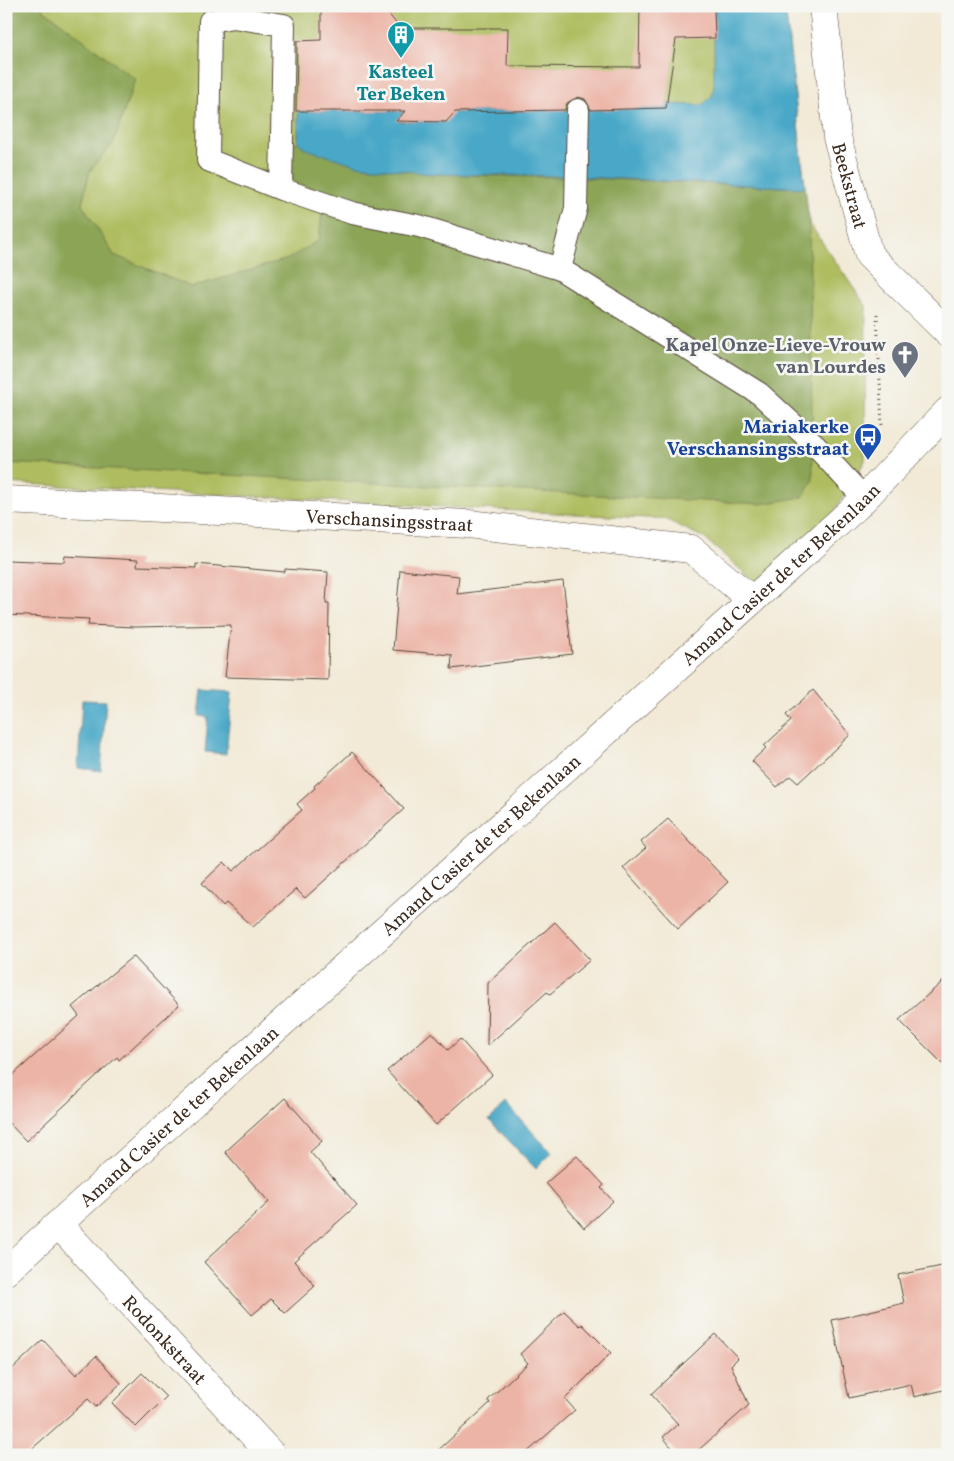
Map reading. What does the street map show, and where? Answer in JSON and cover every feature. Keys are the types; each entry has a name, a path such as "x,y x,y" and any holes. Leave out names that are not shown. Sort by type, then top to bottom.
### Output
{"street":[{"name":"Beekstraat","path":"823,6 838,137 869,255 948,333"},
{"name":"Amand Casier de ter Bekenlaan","path":"6,1271 864,498 948,411"},
{"name":"Verschansingsstraat","path":"6,500 468,524 691,549 752,600"},
{"name":"Rodonkstraat","path":"59,1225 272,1455"}],"lane":[{"path":"281,189 284,25 210,14 208,160 281,189 352,214 419,226 560,269 760,394 808,438 864,498"},
{"path":"560,269 576,208 578,110"}],"path":[{"path":"877,312 883,425 881,434"}],"green space":[{"path":"6,6 785,6 809,223 866,306 865,461 833,513 756,583 704,538 665,519 6,483"},
{"path":"6,6 39,6 135,79 114,142 90,171 82,204 114,255 192,287 288,259 319,240 322,211 316,189 295,183 289,173 291,144 298,142 306,149 431,174 587,178 805,188 809,223 813,480 803,497 761,504 6,463"}],"water":[{"path":"714,6 785,6 805,188 562,176 431,174 357,165 306,149 298,142 298,111 405,111 397,121 445,122 455,112 665,108 666,104 702,105 712,96 714,85"},
{"path":"202,690 232,692 226,754 205,752 208,717 199,716"},
{"path":"82,700 106,701 101,771 78,768"},
{"path":"506,1104 552,1153 536,1169 489,1120"}],"building":[{"name":"Kasteel Ter Beken","path":"321,6 382,6 400,28 508,28 507,66 639,67 640,6 714,6 715,38 676,39 666,108 591,110 585,99 578,97 567,103 565,110 455,112 446,122 396,121 405,111 296,111 297,41 321,40"},
{"path":"65,556 138,560 137,566 196,568 196,564 285,572 285,569 328,572 326,603 329,603 328,680 225,677 231,625 135,627 88,625 89,619 6,615 6,560 64,562"},
{"path":"400,570 459,576 457,594 563,581 572,654 451,669 452,655 393,650"},
{"path":"813,690 850,735 798,783 790,776 777,787 752,761 766,748 764,746 791,721 786,715"},
{"path":"352,752 404,809 305,898 296,889 253,927 226,903 223,906 202,883 224,862 233,871 302,810 297,804"},
{"path":"668,819 728,882 678,929 623,868 646,848 641,842"},
{"path":"555,922 590,960 550,994 547,992 487,1046 488,983"},
{"path":"133,956 179,1005 119,1060 117,1057 26,1141 6,1120 6,1081 79,1016 72,1007"},
{"path":"948,977 948,1069 899,1020"},
{"path":"432,1032 448,1050 460,1039 492,1075 436,1125 387,1071"},
{"path":"285,1098 322,1141 310,1152 357,1205 294,1261 315,1286 285,1313 271,1299 252,1315 204,1262 269,1202 225,1152"},
{"path":"577,1156 604,1185 601,1188 613,1201 584,1228 546,1183"},
{"path":"942,1266 948,1294 948,1389 914,1397 911,1384 849,1398 832,1320 904,1303 898,1275"},
{"path":"564,1311 580,1326 582,1324 611,1353 565,1399 575,1410 524,1455 433,1455 490,1403 488,1400 528,1363 520,1354"},
{"path":"715,1334 738,1358 731,1365 749,1405 693,1455 678,1455 663,1437 678,1424 651,1394"},
{"path":"43,1340 76,1375 96,1356 121,1383 96,1407 88,1399 25,1455 6,1455 6,1375"},
{"path":"142,1373 166,1397 136,1427 112,1403"}],"place":[{"name":"Kasteel Ter Beken","path":"401,59"},
{"name":"Kapel Onze-Lieve-Vrouw van Lourdes","path":"905,379"},
{"name":"Mariakerke Verschansingsstraat","path":"868,461"}]}
